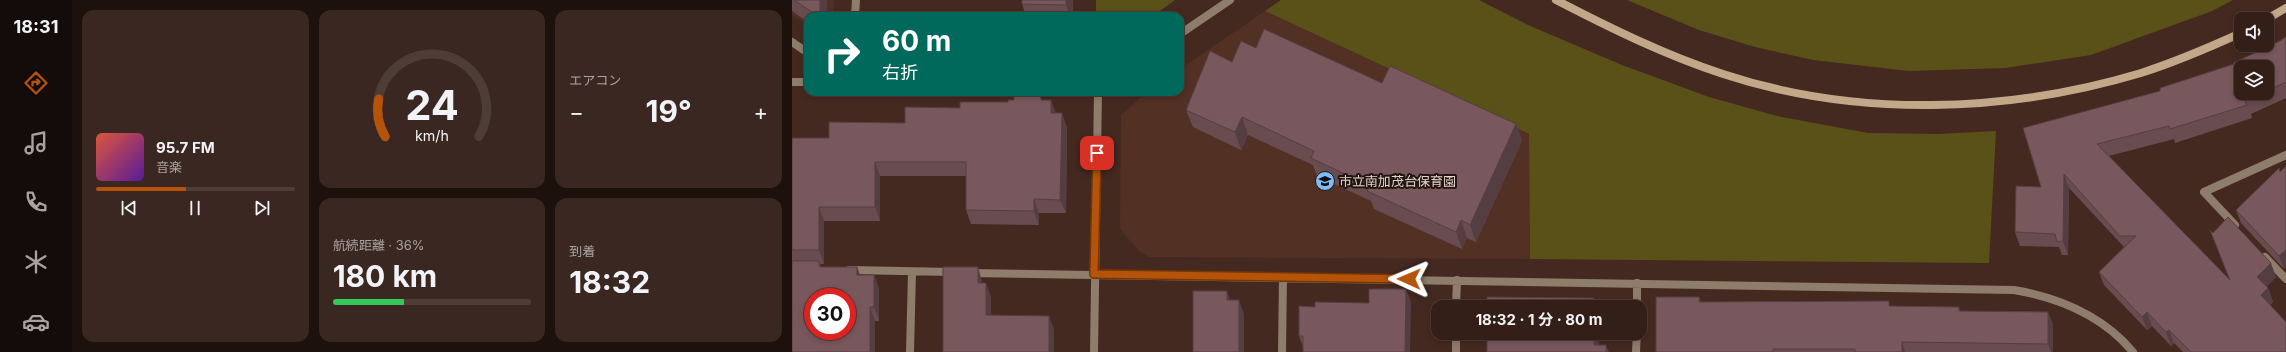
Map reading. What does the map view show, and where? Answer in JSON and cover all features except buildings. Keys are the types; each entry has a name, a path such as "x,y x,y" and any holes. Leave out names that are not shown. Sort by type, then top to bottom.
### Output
{"street":[{"path":"855,12 856,0"},
{"path":"1184,31 1230,0"},
{"path":"1556,0 1664,53 1725,74 1780,89 1836,98 1893,103 1950,104 2007,100 2064,92 2144,72 2197,53 2234,36"},
{"path":"2274,15 2286,8"},
{"path":"792,42 804,50"},
{"path":"792,82 804,82"},
{"path":"1094,352 1098,96"},
{"path":"2242,233 2204,192 2286,155"},
{"path":"2259,250 2286,279"},
{"path":"837,270 2014,290 2041,295 2068,304 2089,314 2108,328 2133,352"},
{"path":"910,352 912,272"},
{"path":"1282,352 1283,277"},
{"path":"1456,300 1457,280"},
{"path":"1637,283 1637,300"},
{"path":"1456,340 1456,352"},
{"path":"1636,352 1637,340"}],"shaded area":[{"path":"792,0 834,0 833,12 804,12 804,22 792,15"},
{"path":"1096,0 1175,0 1158,12 1096,12"},
{"path":"1281,0 1479,0 1528,25 1622,65 1709,97 1777,116 1868,133 1938,134 1996,131 1989,263 1530,259 1529,134 1265,11"},
{"path":"1627,0 2233,0 2212,11 2091,55 2005,68 1909,71 1813,60 1755,47 1699,30"},
{"name":"市立南加茂台保育園","path":"1265,11 1529,134 1530,259 1149,257 1140,252 1120,229 1121,115 1142,96 1184,96 1184,66"}],"place":[{"name":"市立南加茂台保育園","path":"1325,181"}],"route":[{"path":"1097,153 1094,274 1409,279"}]}
